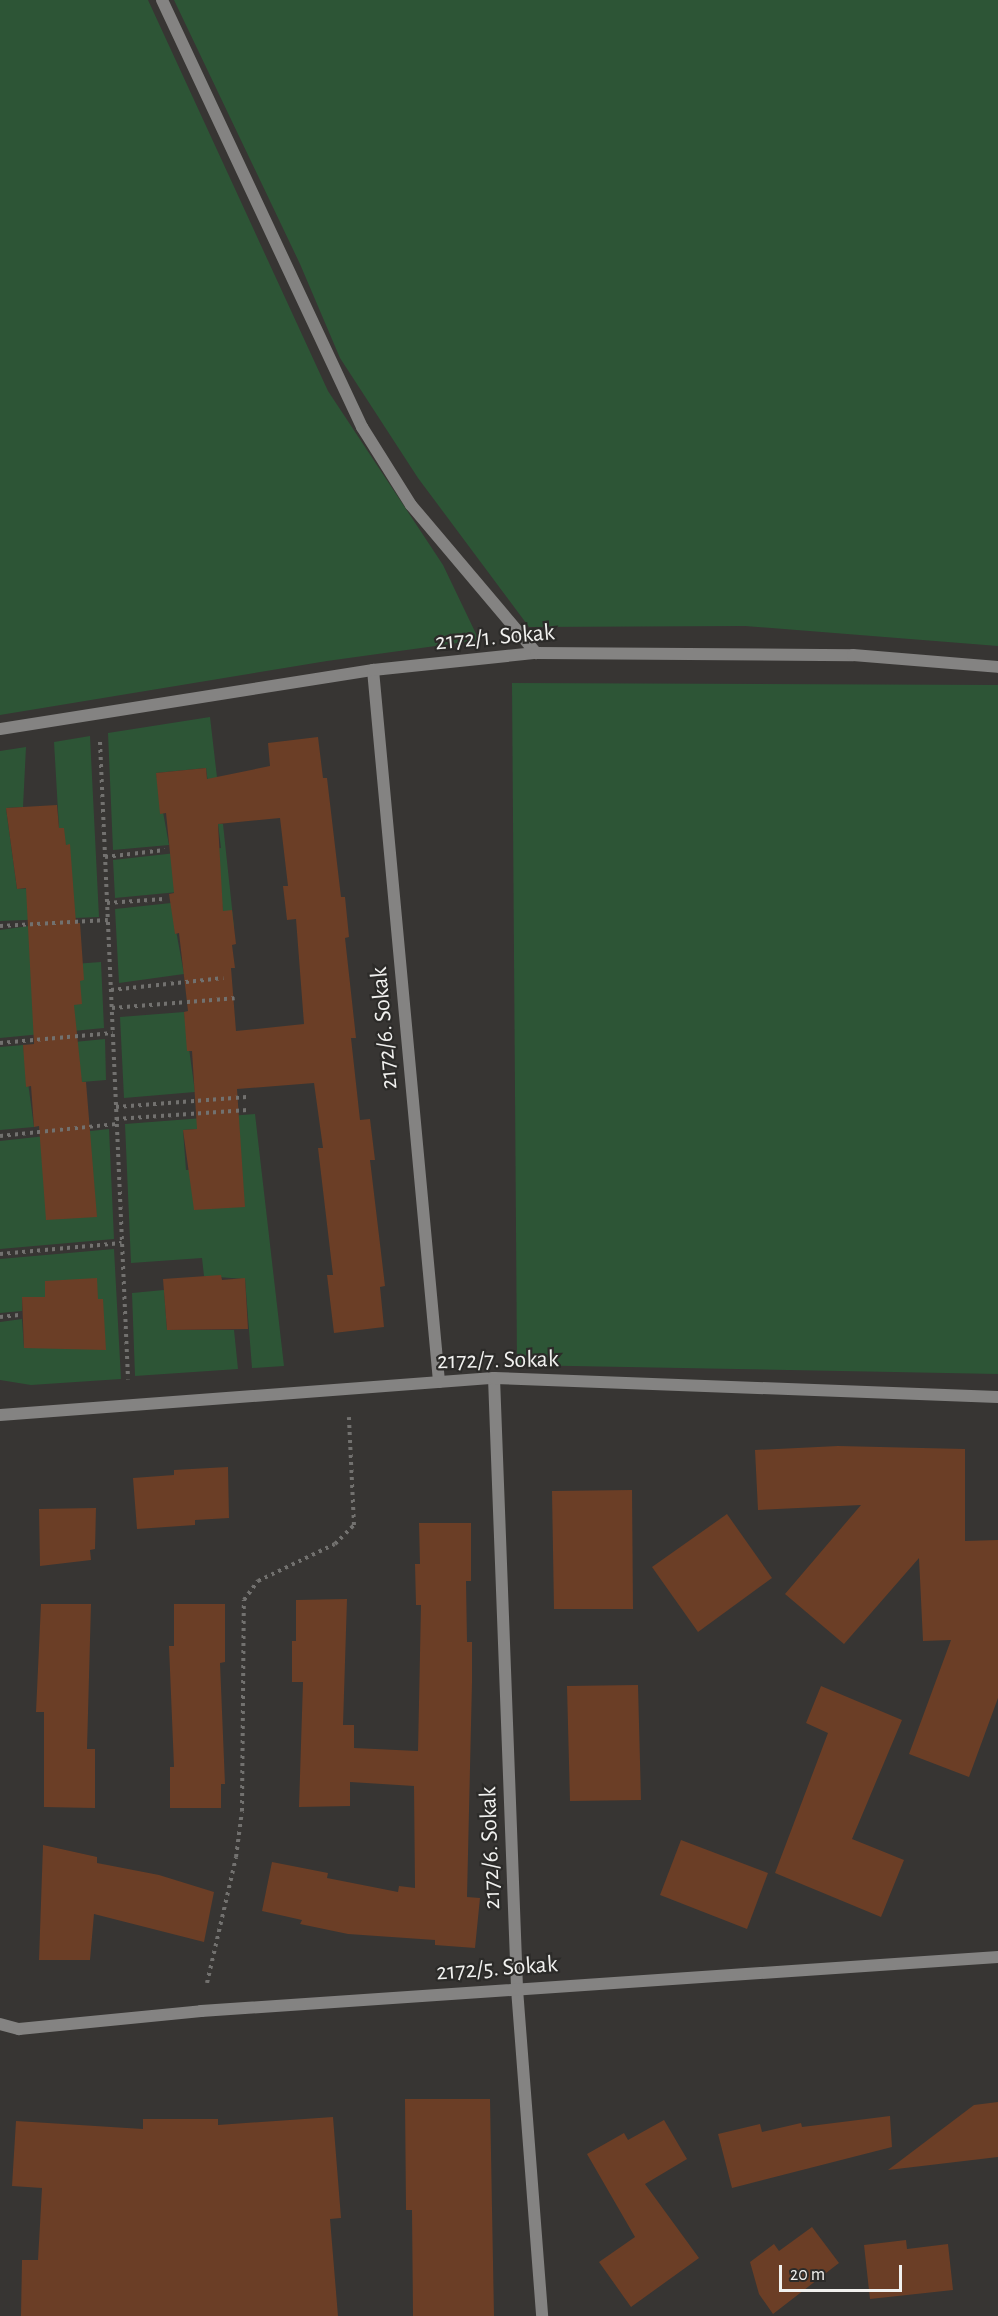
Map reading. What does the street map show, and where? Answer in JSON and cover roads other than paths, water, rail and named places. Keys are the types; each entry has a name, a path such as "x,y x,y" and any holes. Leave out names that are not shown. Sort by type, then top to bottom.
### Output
{"street":[{"path":"162,0 362,427 411,505 536,652"},
{"name":"2172/1. Sokak","path":"0,729 373,670 536,652 854,654 998,667"},
{"name":"2172/6. Sokak","path":"373,670 439,1382"},
{"name":"2172/6. Sokak","path":"494,1378 517,1989 542,2316"},
{"name":"2172/7. Sokak","path":"0,1415 494,1378 998,1397"},
{"name":"2172/5. Sokak","path":"0,2024 19,2029 201,2011 998,1957"}]}
